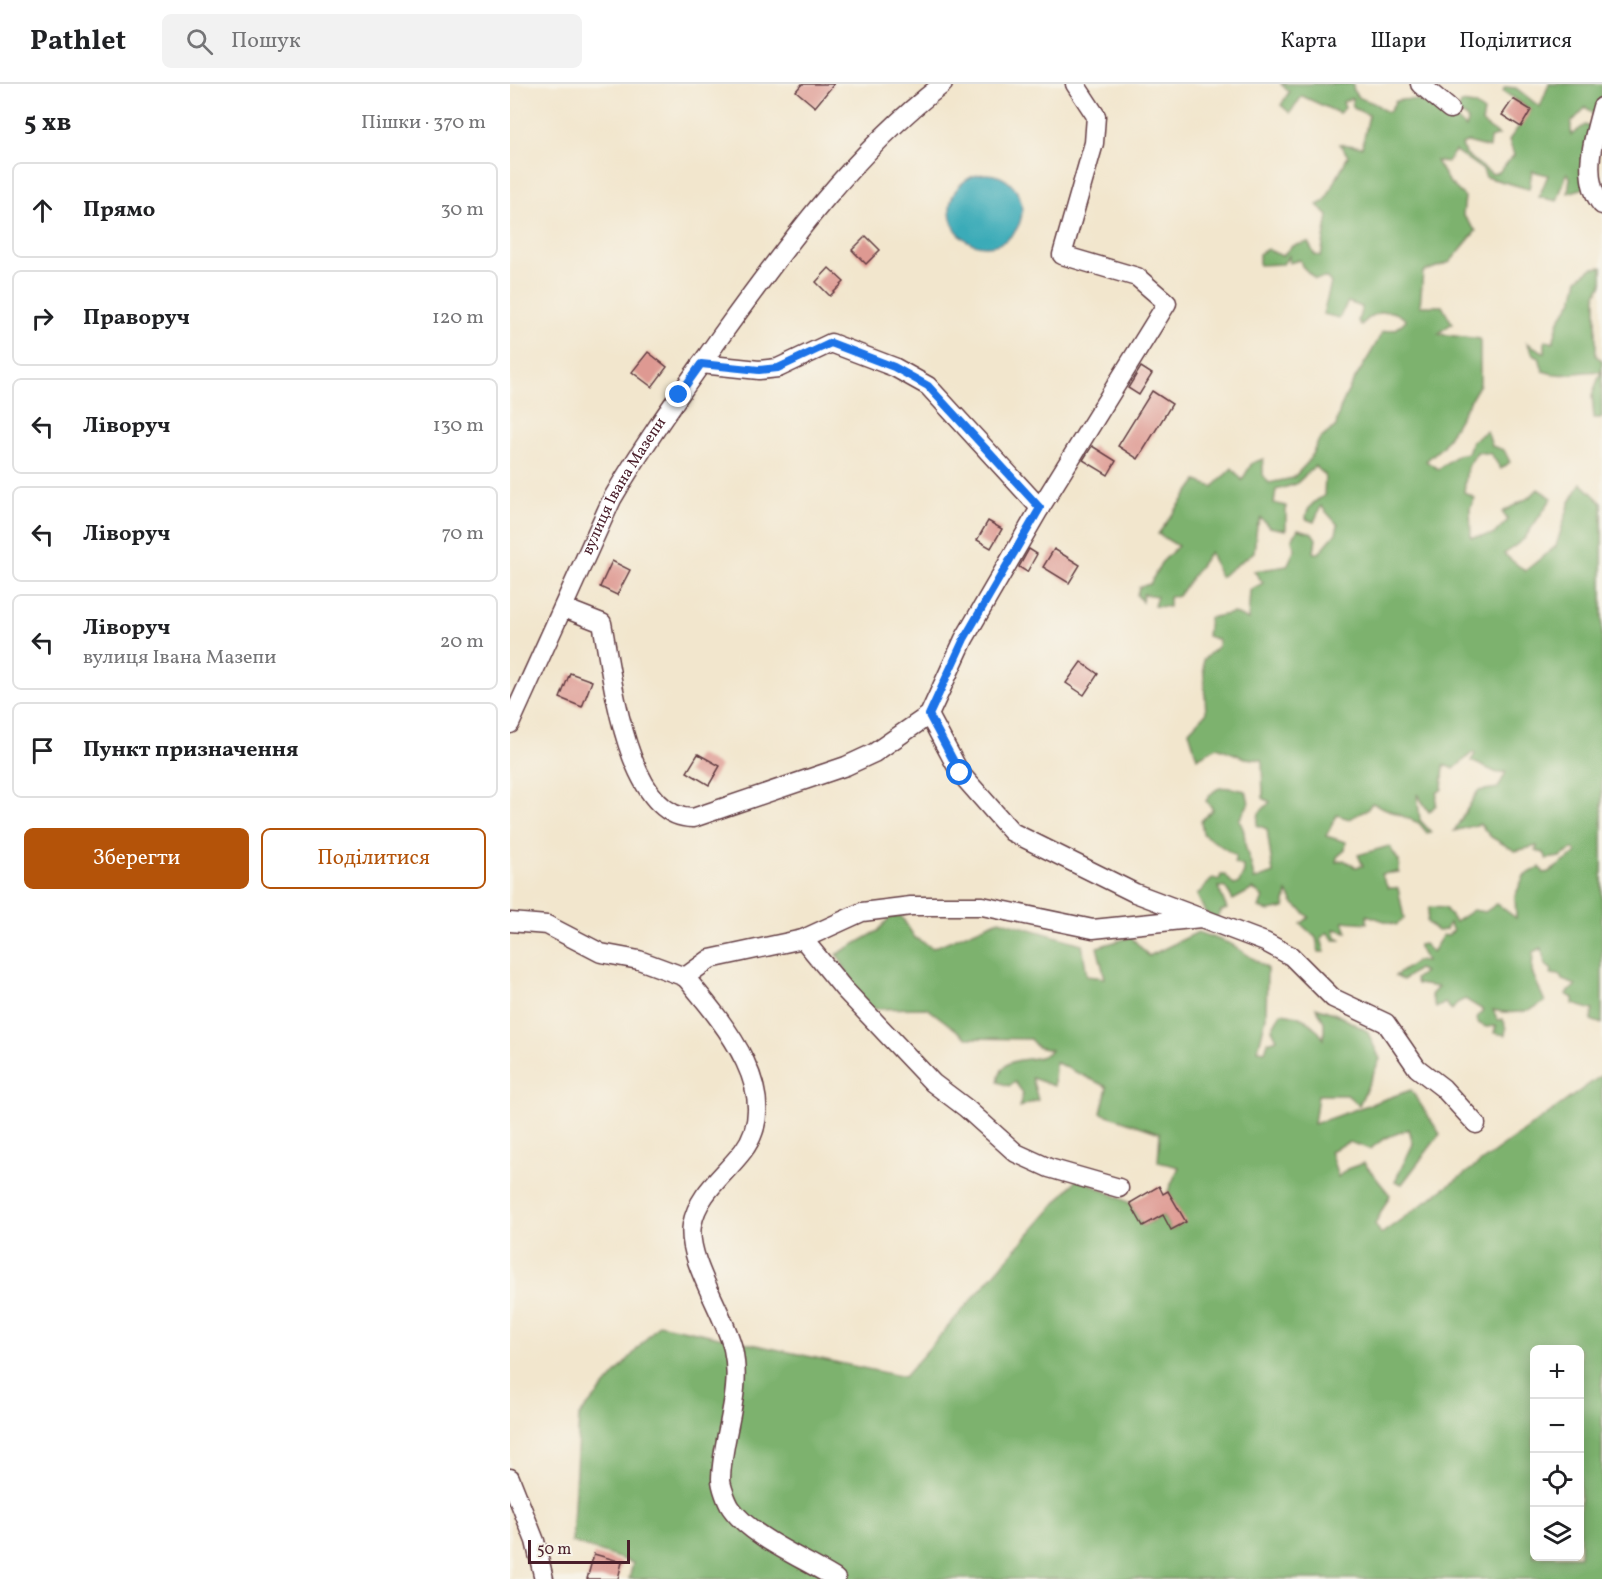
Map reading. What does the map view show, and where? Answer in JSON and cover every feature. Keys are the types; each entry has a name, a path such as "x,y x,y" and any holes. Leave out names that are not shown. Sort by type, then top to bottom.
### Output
{"street":[{"name":"вулиця Івана Мазепи","path":"510,724 612,499 633,464 767,272 843,178 943,84"},
{"path":"564,608 602,623 623,728 642,783 659,806 676,817 705,816 846,766 874,753 929,715 964,639 1040,508 1167,303 1137,277 1062,255 1094,143 1096,125 1096,116 1076,84"},
{"path":"1420,84 1450,109"},
{"path":"1602,107 1591,148 1592,181 1602,205"},
{"path":"701,364 759,370 778,368 831,343 894,367 928,386 1040,508"},
{"path":"929,715 960,773 1012,832 1135,893 1265,942 1291,956 1333,998 1386,1023 1417,1068 1443,1088 1476,1124"},
{"path":"685,977 710,959 803,939 862,912 911,906 982,906 1093,929 1201,918"},
{"path":"510,922 547,926 601,953 639,960 685,977 719,1020 745,1063 758,1097 756,1128 744,1151 699,1202 692,1227 694,1249 733,1349 736,1389 720,1481 731,1508 756,1532 836,1579"},
{"path":"803,939 844,989 933,1083 966,1108 1016,1153 1048,1168 1119,1188"},
{"path":"510,1478 535,1541 544,1579"}],"green space":[{"path":"1281,84 1353,84 1358,96 1385,111 1389,112 1396,101 1419,101 1431,106 1448,123 1455,118 1466,128 1468,121 1465,116 1456,113 1462,103 1474,105 1484,112 1482,123 1499,135 1490,138 1489,148 1468,142 1462,145 1465,154 1492,174 1499,172 1514,155 1509,140 1531,110 1503,91 1505,87 1516,88 1540,107 1549,84 1602,84 1602,97 1594,115 1586,107 1571,123 1571,135 1585,125 1593,128 1588,187 1568,193 1570,177 1567,173 1557,201 1539,197 1548,175 1532,171 1529,189 1486,177 1483,170 1455,151 1447,162 1436,161 1448,181 1465,197 1463,215 1476,231 1450,262 1423,272 1420,306 1442,306 1452,323 1438,334 1480,339 1480,384 1443,446 1426,461 1438,469 1457,455 1468,453 1472,441 1487,431 1492,446 1504,450 1510,462 1501,469 1491,454 1477,452 1467,468 1464,492 1475,498 1470,508 1471,537 1493,535 1508,520 1502,512 1530,497 1538,489 1552,498 1524,539 1504,554 1525,571 1556,546 1570,502 1581,483 1602,503 1602,1024 1591,1020 1593,1010 1573,1004 1573,998 1566,994 1576,985 1562,980 1560,975 1551,974 1552,970 1546,965 1541,948 1533,952 1532,972 1545,1002 1533,1009 1520,1012 1493,1010 1498,1020 1503,1019 1505,1035 1494,1033 1496,1026 1486,1027 1478,1023 1477,1018 1483,1010 1465,999 1457,1003 1452,1010 1445,1003 1436,1008 1431,995 1438,987 1417,984 1415,979 1424,972 1418,969 1403,980 1395,976 1417,961 1426,961 1418,945 1424,944 1432,952 1443,935 1447,936 1453,931 1449,923 1446,930 1437,931 1427,922 1429,907 1445,908 1455,922 1473,910 1485,912 1497,904 1516,918 1515,896 1524,876 1540,867 1544,873 1549,872 1577,853 1573,849 1560,857 1547,859 1544,853 1536,851 1537,846 1515,851 1491,837 1480,824 1454,831 1478,791 1498,788 1506,772 1497,773 1471,761 1475,754 1473,752 1454,769 1444,765 1442,789 1437,793 1436,805 1429,812 1417,794 1420,820 1431,832 1427,833 1419,823 1372,803 1367,810 1349,819 1337,815 1326,836 1346,842 1345,850 1337,857 1336,862 1344,860 1355,867 1363,866 1358,855 1389,846 1399,861 1399,872 1381,874 1388,888 1398,888 1404,918 1396,925 1367,915 1367,923 1343,921 1347,932 1334,929 1336,937 1342,940 1334,940 1327,932 1321,938 1325,952 1319,952 1316,938 1301,924 1309,917 1293,903 1287,892 1284,908 1269,911 1259,908 1263,897 1253,889 1233,900 1226,888 1218,887 1227,909 1221,911 1216,919 1205,912 1197,895 1213,878 1219,880 1221,875 1225,875 1234,885 1239,883 1244,872 1243,866 1234,863 1236,856 1203,834 1201,821 1213,809 1206,801 1218,788 1228,787 1246,791 1249,803 1239,820 1244,832 1254,880 1273,873 1267,829 1257,825 1259,813 1270,802 1263,798 1262,760 1245,758 1217,747 1197,758 1189,731 1206,713 1203,660 1218,646 1219,640 1207,636 1209,618 1234,613 1248,620 1250,590 1263,583 1254,571 1287,566 1295,549 1292,540 1298,529 1312,533 1316,539 1314,553 1319,553 1336,533 1338,525 1321,506 1314,522 1306,519 1311,506 1324,496 1325,475 1315,466 1296,484 1276,490 1274,503 1286,506 1286,530 1269,527 1261,518 1257,526 1254,552 1220,577 1210,552 1178,596 1169,597 1169,607 1154,606 1157,596 1143,594 1142,602 1137,595 1139,587 1150,584 1161,563 1178,546 1158,534 1197,481 1213,487 1232,468 1242,480 1252,463 1263,459 1263,475 1269,483 1293,478 1308,462 1319,440 1336,426 1343,401 1382,332 1396,329 1406,320 1388,311 1377,313 1361,325 1358,321 1362,307 1348,302 1339,318 1323,314 1331,283 1327,278 1315,279 1302,266 1300,260 1289,263 1289,256 1283,264 1259,265 1259,254 1267,249 1282,256 1292,246 1308,242 1315,255 1321,256 1328,216 1317,205 1325,201 1348,156 1340,144 1362,147 1369,115 1353,108 1352,98 1343,102 1345,108 1339,113 1302,96 1290,113 1281,105 1289,92"},
{"path":"1602,267 1602,285 1596,294 1596,356 1602,360 1602,418 1594,418 1592,395 1601,372 1559,375 1543,371 1539,357 1533,354 1527,343 1545,353 1545,340 1553,343 1559,320 1573,300 1578,279 1592,268"},
{"path":"901,916 915,938 933,948 999,920 1082,944 1087,976 1105,978 1097,947 1131,937 1149,956 1198,932 1231,944 1267,968 1266,1017 1258,1050 1265,1051 1268,1042 1277,1039 1272,1029 1281,1013 1306,1020 1324,1039 1324,1022 1316,1007 1336,1014 1367,1031 1380,1059 1359,1105 1347,1095 1318,1095 1314,1124 1411,1090 1440,1134 1402,1184 1395,1181 1413,1144 1409,1129 1385,1138 1370,1149 1349,1142 1330,1151 1338,1177 1347,1169 1364,1163 1390,1195 1375,1224 1381,1234 1602,1075 1602,1579 629,1579 633,1563 572,1542 579,1416 659,1324 904,1377 1078,1178 1130,1203 1143,1226 1163,1215 1171,1230 1185,1222 1168,1191 1179,1167 1158,1162 1160,1133 1101,1113 1107,1087 1055,1062 1054,1086 1032,1078 1038,1100 1019,1107 1023,1093 1015,1082 1009,1086 998,1082 1001,1072 1006,1065 1037,1058 1051,1050 1037,1047 1030,1039 967,1038 927,1008 867,1009 837,954 878,931 890,917"}],"water":[{"path":"993,174 1012,184 1020,196 1022,210 1020,224 1012,236 1000,244 979,246 960,236 952,224 950,203 960,184 972,176"}],"building":[{"path":"802,84 834,84 815,107 796,91"},
{"path":"1513,99 1531,110 1521,127 1502,115"},
{"path":"866,236 880,250 866,264 852,250"},
{"path":"829,268 844,282 830,296 816,282"},
{"path":"648,352 667,367 652,387 632,372"},
{"path":"1141,367 1152,374 1139,395 1128,388"},
{"path":"1152,391 1172,404 1138,459 1118,446"},
{"path":"1092,446 1116,461 1108,475 1083,460"},
{"path":"988,521 1002,529 991,548 977,540"},
{"path":"1029,549 1037,554 1027,572 1019,567"},
{"path":"1054,549 1080,565 1069,583 1043,567"},
{"path":"612,561 630,570 617,595 600,587"},
{"path":"1081,662 1098,674 1084,695 1066,683"},
{"path":"570,673 592,681 582,707 560,698"},
{"path":"698,754 720,766 709,785 687,772"},
{"path":"1159,1186 1163,1194 1168,1191 1186,1222 1171,1230 1163,1215 1143,1226 1130,1203"},
{"path":"594,1554 622,1562 618,1579 587,1579"}],"route":[{"path":"679,395 701,364 759,370 778,368 831,343 894,367 928,386 1040,508 964,639 929,715 960,773"}]}
